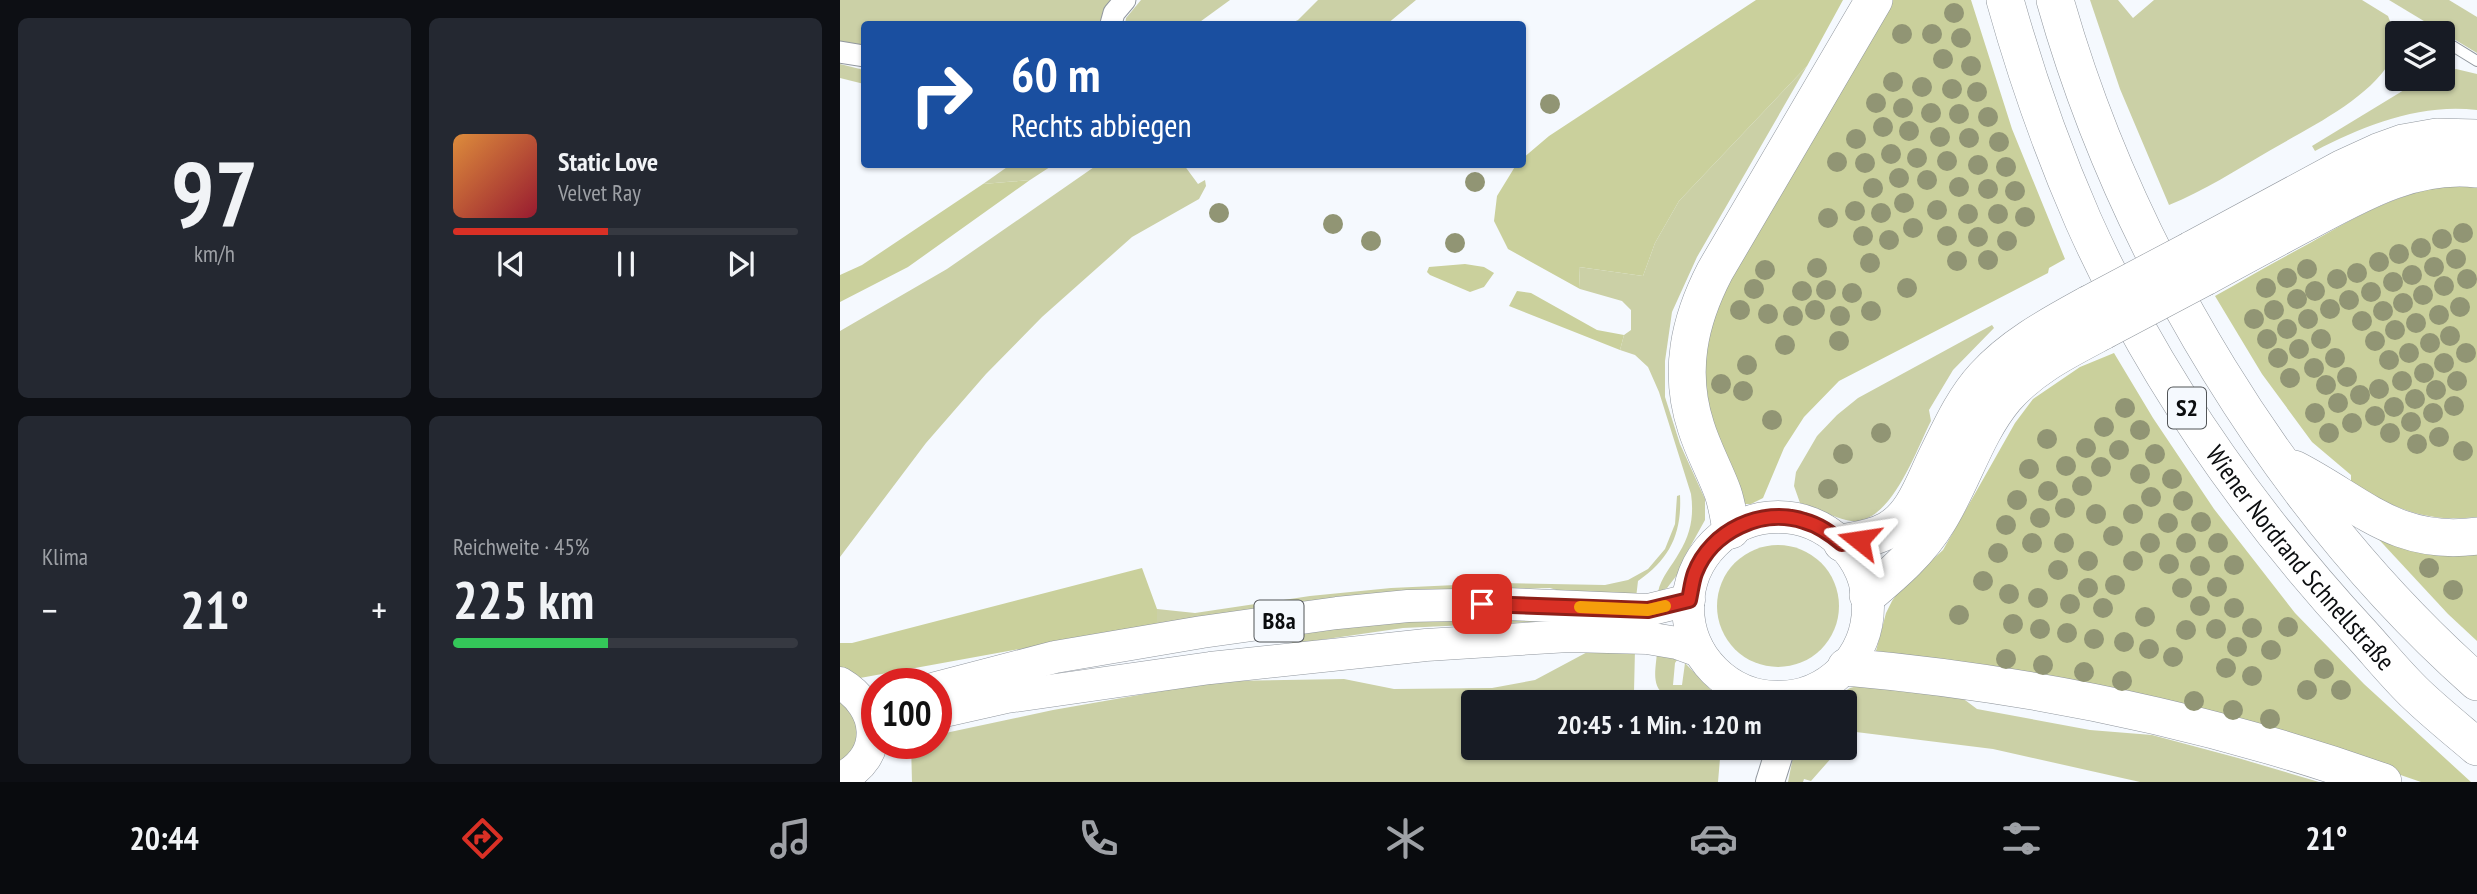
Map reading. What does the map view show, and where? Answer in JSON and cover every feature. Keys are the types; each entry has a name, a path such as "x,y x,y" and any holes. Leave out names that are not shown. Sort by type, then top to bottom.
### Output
{"highway":[{"path":"1731,530 1723,494 1696,428 1689,401 1687,362 1691,327 1703,294 1874,0"},
{"name":"Wiener Nordrand Schnellstraße","path":"2005,0 2047,130 2083,220 2124,302 2172,386 2233,479 2287,550 2417,694 2477,747"},
{"name":"Wiener Nordrand Schnellstraße","path":"2055,0 2090,109 2127,197 2215,365 2280,462 2325,520 2403,609 2477,682"},
{"path":"1842,543 1874,537 1899,523 1918,496 1961,409 1983,378 2035,334 2096,318 2198,263 2343,168 2378,152 2403,143 2437,137 2477,138"},
{"path":"2198,263 2331,209 2388,181 2444,168 2477,169"},
{"path":"1868,595 1909,559 1938,522 1989,421 2005,399 2024,379 2051,359 2096,318"},
{"path":"2280,462 2330,487 2354,507 2398,528 2449,538 2477,536"},
{"path":"1846,667 1932,675 2053,695 2197,728 2383,782"}],"main road":[{"path":"1740,690 1719,675 1699,651 1690,626 1689,600 1695,572 1710,548 1731,530 1755,520 1781,517 1803,520 1824,529 1842,543 1859,567 1868,595 1868,621 1860,646 1846,667 1816,690"},
{"name":"B8a","path":"952,684 1055,657 1337,613 1408,606 1506,604 1648,610 1689,600"},
{"name":"B8a","path":"952,709 1007,697 1210,668 1426,645 1569,636 1647,638 1677,643 1699,651"},
{"path":"840,683 854,691 861,700"},
{"path":"840,779 851,773 864,759"}],"street":[{"path":"1112,21 1114,13 1125,0"},
{"path":"840,52 861,56"},
{"path":"1765,760 1768,782"},
{"path":"1768,782 1776,760"}],"lane":[{"path":"2455,47 2477,61"}],"green space":[{"path":"840,0 1117,0 1100,21 861,21 861,44 840,41"},
{"path":"1141,0 1230,0 1201,21 1126,21"},
{"path":"1318,0 1416,0 1391,21 1296,21"},
{"path":"1756,0 1843,0 1807,66 1679,201 1655,243 1643,276 1579,267 1580,289 1508,249 1494,221 1497,196 1514,168 1526,168 1526,155 1549,136"},
{"path":"1888,0 1971,0 2012,129 2065,259 2049,268 2048,273 1839,381 1804,417 1784,448 1763,498 1751,504 1744,504 1702,407 1703,324"},
{"path":"2090,0 2118,0 2133,18 2154,0 2362,0 2388,16 2390,21 2385,21 2385,69 2366,89 2335,113 2220,180 2169,205 2120,89"},
{"path":"2389,0 2449,0 2477,17 2477,53 2455,40 2455,21 2424,21"},
{"path":"840,64 861,69 861,83 840,78"},
{"path":"1807,66 1697,257 1672,312 1665,361 1665,397 1680,444 1705,499 1705,520 1677,575 1667,588 1658,592 1689,532 1692,517 1691,494 1659,392 1648,367 1635,355 1620,350 1624,335 1631,330 1631,310 1622,301 1580,289 1579,267 1643,276 1655,243 1679,201"},
{"path":"2455,69 2477,74 2477,110 2414,113 2373,125 2315,151 2312,146 2402,91 2455,91"},
{"path":"1006,168 1048,168 1030,180 983,184"},
{"path":"1093,168 1186,168 1198,184 1205,180 1206,186 1199,199 1132,237 1042,317 986,374 926,443 840,557 840,331 947,269"},
{"path":"1030,180 908,267 840,302 840,275 862,265 983,184"},
{"path":"2455,185 2477,187 2477,517 2441,518 2411,512 2351,483 2351,475 2312,442 2262,374 2215,296 2380,206 2415,193"},
{"path":"1465,264 1484,267 1494,273 1484,287 1470,292 1427,272 1429,267"},
{"path":"1517,291 1531,293 1597,330 1624,335 1620,350 1509,306"},
{"path":"1992,325 1994,328 1953,370 1929,410 1931,421 1910,466 1890,499 1878,511 1865,519 1851,521 1800,503 1794,486 1796,472 1817,436 1837,415 1858,398"},
{"path":"2114,353 2153,418 2214,509 2295,613 2364,684 2471,782 2421,782 2313,745 1944,660 1876,651 1892,601 1898,592 1943,550 2015,423 2033,399 2080,367"},
{"path":"1680,495 1679,521 1672,544 1658,564 1638,581 1636,598 1566,593 1550,588 1401,592 1334,598 1157,624 1157,609 1195,613 1310,596 1391,588 1499,583 1605,585 1628,580 1648,569 1665,549 1675,524 1677,496"},
{"path":"2371,531 2477,549 2477,641 2448,614"},
{"path":"1778,545 1801,550 1821,563 1834,583 1839,606 1834,629 1821,649 1801,662 1778,667 1755,662 1735,649 1722,629 1717,606 1722,583 1735,563 1755,550"},
{"path":"1142,568 1157,609 1157,624 915,668 861,668 860,678 840,669 840,643 852,643"},
{"path":"1636,617 1403,628 1292,644 1291,631 1389,620"},
{"path":"1593,649 1635,649 1634,690 1461,690 1461,760 1720,760 1718,782 912,782 911,759 952,759 952,732 1053,710 1219,681 1344,679 1394,689 1492,688 1535,680"},
{"path":"1657,652 1679,657 1675,663 1673,685 1682,685 1685,663 1711,690 1660,690 1655,677"},
{"path":"1865,684 1961,697 1977,709 2090,730 2152,735 2319,782 2140,782 1993,749 1857,732 1857,690 1847,690"},
{"path":"840,699 858,722 856,746 840,763"},
{"path":"1792,760 1830,760 1811,781 1804,779 1803,782 1788,782"}],"slow traffic":[{"path":"1580,607 1648,610 1665,606"}],"route":[{"path":"1482,604 1648,610 1689,600 1695,572 1710,548 1731,530 1755,520 1781,517 1803,520 1824,529 1842,543 1859,540"}]}
